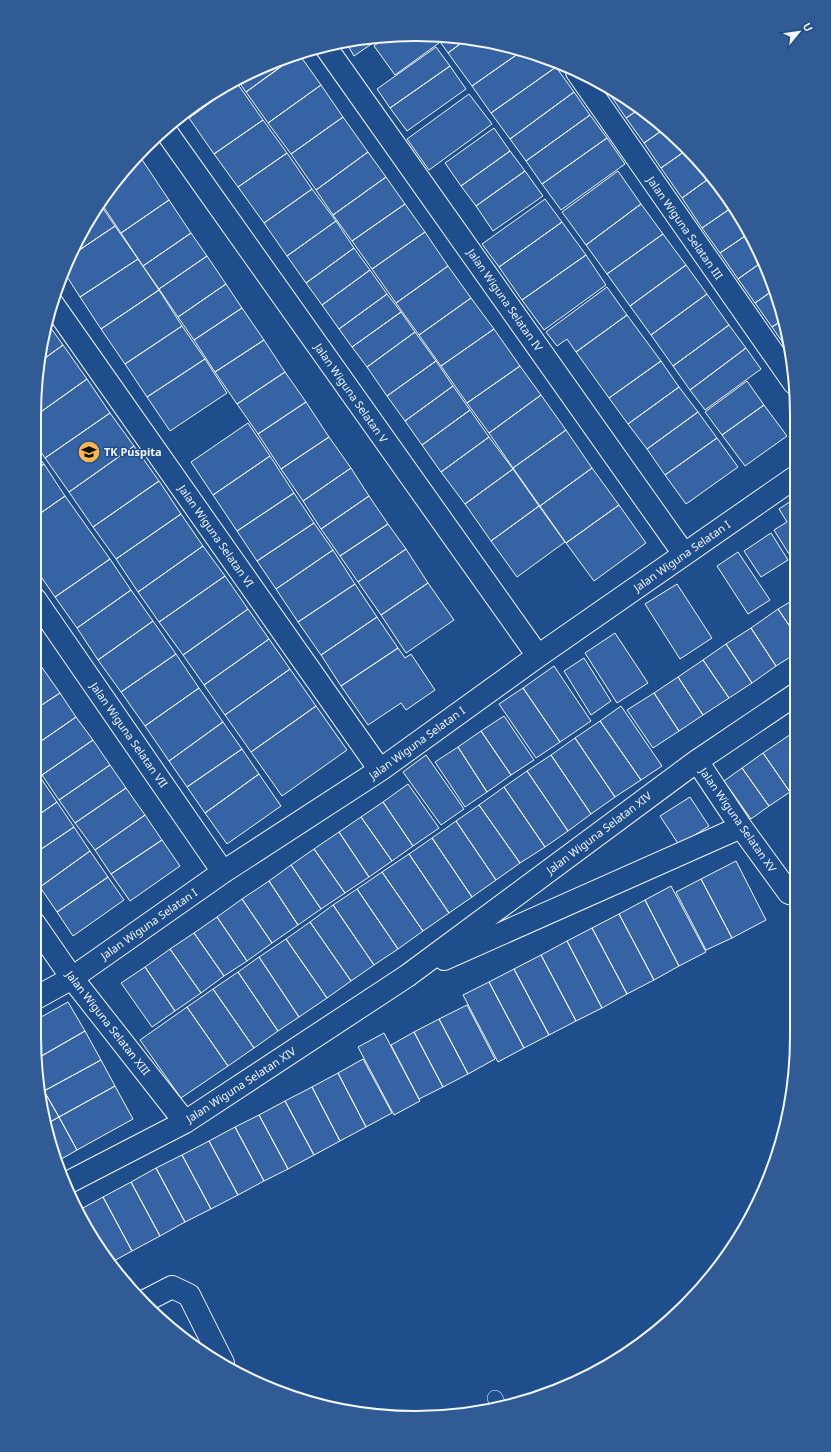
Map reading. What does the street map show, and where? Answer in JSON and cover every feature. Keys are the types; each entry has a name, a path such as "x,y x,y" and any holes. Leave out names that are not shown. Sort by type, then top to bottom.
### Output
{"street":[{"name":"Jalan Wiguna Selatan IV","path":"329,51 684,554"},
{"name":"Jalan Wiguna Selatan III","path":"583,81 788,374"},
{"name":"Jalan Wiguna Selatan V","path":"168,135 538,656"},
{"name":"Jalan Wiguna Selatan VI","path":"57,309 380,770"},
{"name":"Jalan Wiguna Selatan I","path":"41,995 72,978 223,872 380,770 538,656 790,481"},
{"name":"Jalan Wiguna Selatan VII","path":"41,608 223,872"},
{"name":"Jalan Wiguna Selatan XIV","path":"71,1181 185,1122 407,976 697,761 790,698"},
{"name":"Jalan Wiguna Selatan XV","path":"697,761 741,828 790,892"},
{"name":"Jalan Wiguna Selatan XIV","path":"407,976 741,828"},
{"name":"Jalan Wiguna Selatan XIII","path":"41,933 72,978 185,1122"},
{"path":"149,1299 172,1287 189,1295 219,1356"}],"building":[{"path":"416,41 439,43 395,75 374,46 378,43 391,42"},
{"path":"440,42 460,44 448,53"},
{"path":"372,44 354,56 349,47"},
{"path":"460,44 489,48 516,55 472,86 448,53"},
{"path":"436,47 450,66 390,108 377,89"},
{"path":"516,55 554,68 491,113 472,86"},
{"path":"302,59 321,85 268,123 246,92 282,66"},
{"path":"450,66 466,89 407,131 390,108"},
{"path":"281,67 246,92 241,85"},
{"path":"554,68 558,70 574,92 510,139 491,113"},
{"path":"321,85 343,117 291,154 268,123"},
{"path":"239,86 263,120 214,154 189,118 215,99"},
{"path":"574,92 590,115 526,161 510,139"},
{"path":"469,94 492,124 429,170 407,139"},
{"path":"611,96 635,112 626,118"},
{"path":"215,99 189,118 207,104"},
{"path":"635,112 660,132 644,143 626,118"},
{"path":"590,115 607,138 542,184 526,161"},
{"path":"343,117 368,152 316,190 291,154"},
{"path":"263,120 287,153 238,187 214,154"},
{"path":"494,128 510,151 461,186 445,163"},
{"path":"660,132 682,153 661,168 644,143"},
{"path":"607,138 625,164 561,210 542,184"},
{"path":"510,151 525,171 476,206 461,186"},
{"path":"368,152 386,177 333,215 316,190"},
{"path":"287,153 312,189 264,223 238,187"},
{"path":"682,153 706,180 682,198 661,168"},
{"path":"142,160 169,200 121,233 104,207 118,188"},
{"path":"525,171 543,196 493,231 476,206"},
{"path":"618,171 641,204 586,245 562,212"},
{"path":"386,177 405,204 352,241 333,215"},
{"path":"706,180 729,210 702,228 682,198"},
{"path":"312,189 336,221 287,256 264,223"},
{"path":"545,199 562,222 499,267 482,244"},
{"path":"169,200 191,233 143,266 121,233"},
{"path":"405,204 425,232 372,269 352,241"},
{"path":"641,204 663,234 607,274 586,245"},
{"path":"103,209 115,226 80,249"},
{"path":"729,210 744,237 720,253 702,228"},
{"path":"336,221 354,248 306,283 287,256"},
{"path":"562,222 586,255 522,300 499,267"},
{"path":"115,226 138,259 80,297 68,278 80,249"},
{"path":"425,232 448,266 396,303 372,269"},
{"path":"191,233 207,256 159,289 143,266"},
{"path":"663,234 686,265 630,306 607,274"},
{"path":"744,237 758,265 738,279 720,253"},
{"path":"354,248 370,270 322,305 306,283"},
{"path":"586,255 606,285 544,330 522,300"},
{"path":"207,256 226,284 178,317 159,289"},
{"path":"138,259 159,290 101,329 80,297"},
{"path":"686,265 707,294 651,335 630,306"},
{"path":"758,265 769,293 755,303 738,279"},
{"path":"448,266 471,298 419,335 396,303"},
{"path":"370,270 387,294 339,329 322,305"},
{"path":"226,284 242,308 194,340 178,317"},
{"path":"607,287 627,315 576,352 567,339 557,346 546,332"},
{"path":"159,290 182,326 125,364 101,329"},
{"path":"769,293 778,323 772,327 755,303"},
{"path":"387,294 401,312 352,347 339,329"},
{"path":"707,294 729,325 673,366 651,335"},
{"path":"471,298 494,329 441,366 419,335"},
{"path":"242,308 264,340 215,372 194,340"},
{"path":"401,312 415,332 367,367 352,347"},
{"path":"627,315 661,361 609,398 576,352"},
{"path":"778,323 783,343 772,327"},
{"path":"729,325 746,348 690,390 673,366"},
{"path":"182,326 205,359 147,397 125,364"},
{"path":"51,329 63,345 45,358"},
{"path":"494,329 520,366 467,403 441,366"},
{"path":"415,332 436,361 387,396 367,367"},
{"path":"264,340 285,372 237,404 215,372"},
{"path":"63,345 87,379 41,412 42,391 45,358"},
{"path":"746,348 761,369 705,410 690,390"},
{"path":"205,359 227,393 170,431 147,397"},
{"path":"436,361 453,386 405,421 387,396"},
{"path":"661,361 679,387 628,424 609,398"},
{"path":"520,366 541,395 489,433 467,403"},
{"path":"285,372 306,402 258,434 237,404"},
{"path":"87,379 110,413 45,458 41,452 41,412"},
{"path":"747,381 764,405 722,435 705,412"},
{"path":"453,386 470,410 422,445 405,421"},
{"path":"679,387 698,412 647,449 628,424"},
{"path":"541,395 566,430 513,468 489,433"},
{"path":"306,402 329,437 281,469 258,434"},
{"path":"764,405 787,436 745,466 722,435"},
{"path":"470,410 489,437 441,472 422,445"},
{"path":"698,412 717,438 665,475 647,449"},
{"name":"TK Puspita","path":"110,413 134,446 69,492 45,458"},
{"path":"248,423 270,456 213,495 191,462"},
{"path":"566,430 592,468 540,506 513,468"},
{"path":"329,437 351,468 303,501 281,469"},
{"path":"489,437 513,469 465,504 441,472"},
{"path":"717,438 738,467 686,504 665,475"},
{"path":"134,446 159,481 93,527 69,492"},
{"path":"270,456 294,493 237,531 213,495"},
{"path":"44,464 65,496 41,513 41,466"},
{"path":"351,468 369,496 321,529 303,501"},
{"path":"592,468 619,505 566,543 540,506"},
{"path":"513,469 539,506 491,541 465,504"},
{"path":"159,481 181,514 116,559 93,527"},
{"path":"294,493 314,523 257,561 237,531"},
{"path":"65,496 110,559 55,597 41,577 41,513"},
{"path":"369,496 388,524 340,556 321,529"},
{"path":"790,502 789,554 774,530 787,522 779,509"},
{"path":"619,505 646,543 594,581 566,543"},
{"path":"539,506 565,542 517,577 491,541"},
{"path":"181,514 203,546 138,592 116,559"},
{"path":"314,523 333,550 276,589 257,561"},
{"path":"388,524 406,549 358,582 340,556"},
{"path":"771,533 788,560 761,577 744,551"},
{"path":"203,546 225,576 159,622 138,592"},
{"path":"406,549 428,583 381,615 358,582"},
{"path":"333,550 355,584 298,622 276,589"},
{"path":"738,552 770,600 748,614 717,566"},
{"path":"110,559 131,590 77,628 55,597"},
{"path":"225,576 248,609 183,655 159,622"},
{"path":"428,583 454,620 406,653 381,615"},
{"path":"355,584 377,617 321,655 298,622"},
{"path":"677,584 712,638 680,659 645,604"},
{"path":"131,590 153,621 98,660 77,628"},
{"path":"790,602 790,627 778,609"},
{"path":"248,609 269,639 204,685 183,655"},
{"path":"778,609 790,627 790,657 776,666 751,628"},
{"path":"377,617 398,648 341,686 321,655"},
{"path":"153,621 176,654 121,692 98,660"},
{"path":"751,628 776,666 752,683 726,644"},
{"path":"615,633 648,683 617,703 585,653"},
{"path":"269,639 290,669 225,715 204,685"},
{"path":"726,644 752,683 729,698 703,660"},
{"path":"398,648 405,658 411,654 435,690 406,710 401,703 368,725 341,686"},
{"path":"176,654 199,688 145,726 121,692"},
{"path":"584,658 611,701 591,715 564,671"},
{"path":"703,660 729,698 703,715 678,677"},
{"path":"41,666 60,693 41,705"},
{"path":"554,666 591,721 560,742 523,688"},
{"path":"290,669 316,706 251,752 225,715"},
{"path":"678,677 703,715 679,731 654,693"},
{"path":"199,688 223,722 169,761 145,726"},
{"path":"523,688 560,742 536,758 499,704"},
{"path":"60,693 76,717 41,741 41,705"},
{"path":"654,693 679,731 653,748 627,710"},
{"path":"316,706 347,750 282,796 251,752"},
{"path":"621,706 662,766 641,780 600,721"},
{"path":"504,716 534,760 511,775 481,731"},
{"path":"76,717 93,740 42,775 41,741"},
{"path":"600,721 641,780 615,797 575,738"},
{"path":"223,722 242,749 187,787 169,761"},
{"path":"481,731 511,775 487,792 458,747"},
{"path":"790,735 790,792 763,753"},
{"path":"575,738 615,797 591,814 551,755"},
{"path":"93,740 110,765 59,800 42,775"},
{"path":"458,747 487,792 465,807 435,762"},
{"path":"242,749 259,774 205,813 187,787"},
{"path":"763,753 790,792 769,806 742,768"},
{"path":"426,755 464,809 441,825 403,772"},
{"path":"551,755 591,814 568,831 527,771"},
{"path":"110,765 126,788 75,823 59,800"},
{"path":"742,768 769,806 751,819 724,781"},
{"path":"527,771 568,831 545,847 504,787"},
{"path":"259,774 281,806 227,844 205,813"},
{"path":"41,778 57,802 41,813"},
{"path":"408,784 439,828 413,846 383,802"},
{"path":"504,787 545,847 520,863 479,805"},
{"path":"126,788 145,815 95,850 75,823"},
{"path":"690,797 709,826 679,845 660,816"},
{"path":"57,802 74,827 41,849 41,813"},
{"path":"383,802 413,846 392,861 361,817"},
{"path":"479,805 520,863 496,880 456,821"},
{"path":"145,815 162,840 111,874 95,850"},
{"path":"361,817 392,861 369,877 339,832"},
{"path":"456,821 496,880 472,897 432,838"},
{"path":"74,827 90,851 41,886 41,849"},
{"path":"339,832 369,877 345,893 314,849"},
{"path":"432,838 472,897 449,913 409,854"},
{"path":"162,840 180,866 130,901 111,874"},
{"path":"314,849 345,893 321,909 291,865"},
{"path":"90,851 108,877 57,912 41,886"},
{"path":"409,854 449,913 423,931 382,872"},
{"path":"736,861 766,920 732,938 701,879"},
{"path":"291,865 321,909 298,925 269,881"},
{"path":"382,872 423,931 398,949 357,889"},
{"path":"108,877 124,900 73,936 57,912"},
{"path":"701,879 732,938 706,950 676,892"},
{"path":"269,881 298,925 272,943 242,899"},
{"path":"671,886 706,952 679,966 645,900"},
{"path":"357,889 398,949 374,965 333,905"},
{"path":"242,899 272,943 247,961 217,917"},
{"path":"645,900 679,966 654,980 619,914"},
{"path":"333,905 374,965 351,981 310,922"},
{"path":"619,914 654,980 627,994 592,928"},
{"path":"217,917 247,961 224,976 194,933"},
{"path":"310,922 351,981 327,998 286,939"},
{"path":"592,928 627,994 602,1008 567,941"},
{"path":"194,933 224,976 201,993 170,949"},
{"path":"286,939 327,998 299,1017 259,957"},
{"path":"567,941 602,1008 576,1021 541,955"},
{"path":"170,949 201,993 175,1011 145,967"},
{"path":"541,955 576,1021 549,1035 514,969"},
{"path":"259,957 299,1017 278,1031 238,972"},
{"path":"145,967 175,1011 152,1027 121,983"},
{"path":"514,969 549,1035 524,1048 489,982"},
{"path":"238,972 278,1031 254,1048 213,989"},
{"path":"489,982 524,1048 498,1062 463,995"},
{"path":"213,989 254,1048 228,1066 187,1007"},
{"path":"68,1002 85,1031 42,1056 41,1017"},
{"path":"467,1005 495,1059 468,1074 439,1019"},
{"path":"187,1007 228,1066 181,1098 140,1040"},
{"path":"439,1019 468,1074 443,1087 414,1032"},
{"path":"85,1031 101,1060 45,1091 42,1056"},
{"path":"414,1032 443,1087 419,1099 391,1045"},
{"path":"384,1033 420,1101 394,1115 358,1047"},
{"path":"363,1059 392,1113 366,1127 338,1073"},
{"path":"101,1060 115,1086 59,1117 45,1091"},
{"path":"338,1073 366,1127 340,1141 312,1087"},
{"path":"115,1086 133,1119 77,1150 59,1117"},
{"path":"312,1087 340,1141 314,1155 285,1101"},
{"path":"45,1093 59,1117 51,1121"},
{"path":"285,1101 314,1155 288,1169 259,1115"},
{"path":"259,1115 288,1169 264,1181 235,1127"},
{"path":"59,1117 77,1150 62,1159 54,1133 51,1121"},
{"path":"235,1127 264,1181 238,1195 209,1141"},
{"path":"209,1141 238,1195 211,1209 182,1155"},
{"path":"182,1155 211,1209 185,1222 156,1168"},
{"path":"156,1168 185,1222 160,1236 131,1182"},
{"path":"131,1182 160,1236 132,1251 103,1197"},
{"path":"103,1197 132,1251 115,1260 91,1224 83,1208"}],"place":[{"name":"TK Puspita","path":"89,452"}]}
